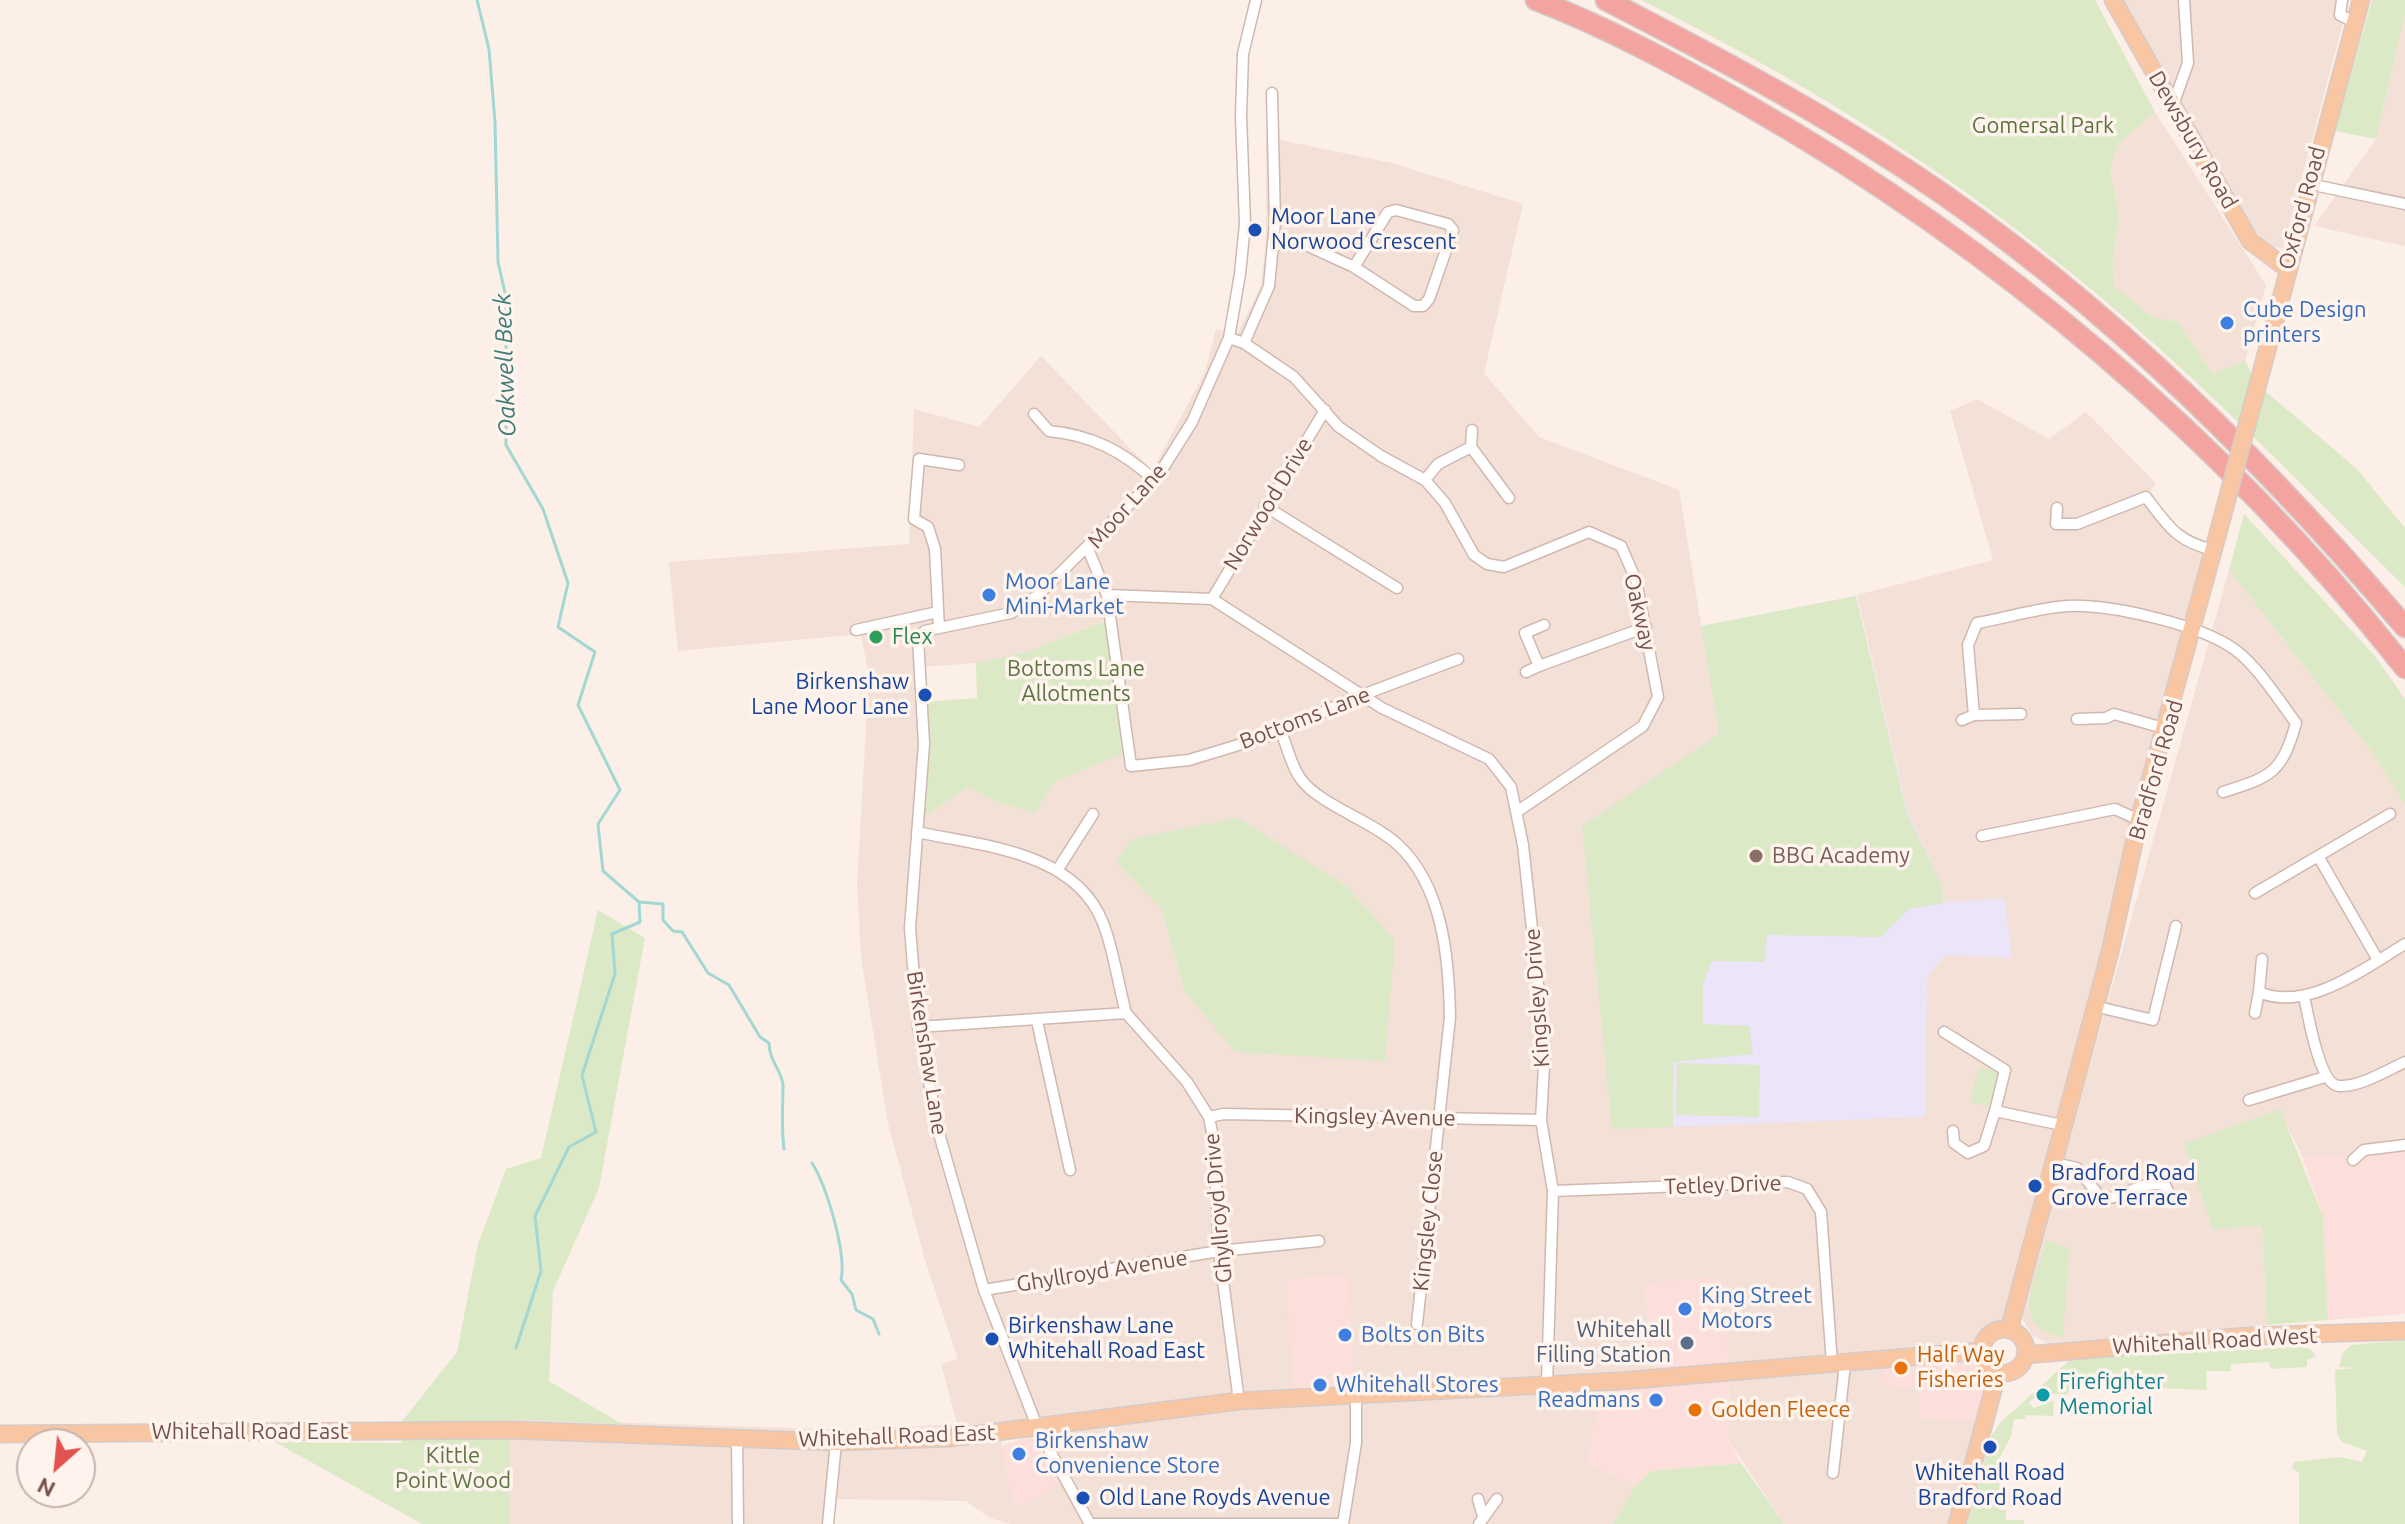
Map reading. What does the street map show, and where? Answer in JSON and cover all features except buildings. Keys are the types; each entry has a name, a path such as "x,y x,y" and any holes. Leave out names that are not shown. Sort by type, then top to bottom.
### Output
{"highway":[{"path":"1536,0 1686,70 1838,157 2015,285 2226,467 2328,576 2405,668"},
{"path":"1606,0 1750,76 1873,148 2036,265 2124,337 2202,407 2347,559 2405,627"}],"main road":[{"name":"Dewsbury Road","path":"2113,0 2250,241 2286,268"},
{"name":"Oxford Road","path":"2216,542 2286,268 2361,0"},
{"name":"Bradford Road","path":"2009,1330 2139,820 2167,729 2216,542"},
{"path":"2009,1330 2022,1339 2025,1355 2018,1368 1998,1372 1987,1365 1982,1351 1993,1332 2009,1330"},
{"name":"Whitehall Road West","path":"2025,1355 2248,1336 2405,1331"},
{"name":"Whitehall Road East","path":"0,1434 510,1430 836,1442 949,1438 1239,1401 1620,1381 1982,1351"},
{"path":"1957,1524 1998,1372"}],"street":[{"name":"Moor Lane","path":"939,628 1011,613 1037,596 1088,549 1154,480 1192,422 1229,338 1245,224 1241,116 1243,54 1256,0"},
{"path":"2173,105 2188,63 2184,0"},
{"path":"2342,0 2340,15 2354,22"},
{"path":"1244,343 1269,286 1273,245 1272,93"},
{"path":"2309,184 2405,204"},
{"path":"1273,245 1306,245 1354,267 1414,306 1423,306 1429,299 1453,230 1448,224 1396,210 1388,212 1354,267"},
{"path":"1229,338 1244,343 1294,377 1339,427 1381,456 1425,480 1438,464 1471,447"},
{"name":"Norwood Drive","path":"1212,599 1325,410"},
{"path":"1034,414 1049,431 1072,433 1109,446 1154,480"},
{"path":"1472,430 1471,447 1509,498"},
{"path":"939,628 935,549 928,527 914,519 919,459 959,465"},
{"name":"Oakway","path":"1425,480 1445,503 1474,555 1487,564 1504,567 1589,532 1621,546 1636,580 1658,697 1643,726 1518,811"},
{"path":"2057,508 2056,524 2077,524 2146,497 2171,531 2190,545 2216,542"},
{"path":"1265,506 1397,588"},
{"name":"Bottoms Lane","path":"1088,549 1107,595 1131,766 1189,760 1281,732 1349,700 1458,659"},
{"path":"1107,595 1212,599"},
{"name":"Kingsley Drive","path":"1212,599 1367,695 1382,708 1489,759 1511,787 1518,811 1545,1049 1541,1120 1553,1191 1547,1383"},
{"path":"1974,715 1968,645 1977,623 2068,606 2125,612 2194,631 2229,645 2268,685 2296,723 2286,758 2257,781 2223,792"},
{"path":"856,630 938,612"},
{"path":"1539,666 1525,633 1544,625"},
{"path":"1526,672 1646,627"},
{"name":"Birkenshaw Lane","path":"939,628 925,631 918,638 924,744 910,928 918,1027 940,1137 984,1290 1038,1429 1090,1524"},
{"path":"1962,720 1974,715 2021,714"},
{"path":"2077,719 2106,718 2114,714 2167,729"},
{"name":"Kingsley Close","path":"1281,732 1300,777 1312,790 1399,845 1423,877 1436,908 1449,975 1450,1017 1417,1324"},
{"path":"1982,836 2115,809 2139,820"},
{"path":"1058,869 1093,814"},
{"path":"2255,893 2390,814"},
{"path":"917,832 1032,859 1058,869 1083,890 1103,922 1126,1013 918,1027"},
{"path":"2318,856 2378,960"},
{"path":"2094,1006 2153,1020 2176,926"},
{"path":"2259,992 2269,997 2304,996 2405,944"},
{"path":"2255,1013 2262,959"},
{"path":"2304,996 2325,1077 2337,1086 2405,1062"},
{"name":"Ghyllroyd Drive","path":"1126,1013 1187,1082 1209,1117 1214,1143 1219,1251 1239,1401"},
{"path":"1037,1021 1070,1170"},
{"path":"1944,1032 2005,1070 1984,1146 1968,1153 1958,1149 1953,1131"},
{"path":"2249,1100 2325,1077"},
{"path":"1995,1111 2062,1125"},
{"name":"Kingsley Avenue","path":"1209,1117 1224,1114 1541,1120"},
{"path":"2353,1160 2364,1150 2405,1145"},
{"path":"2054,1163 2077,1168 2101,1198 2109,1199 2151,1182 2165,1185 2171,1197"},
{"name":"Tetley Drive","path":"1553,1191 1788,1182 1807,1189 1821,1212 1838,1364 1833,1473"},
{"path":"2109,1199 2115,1211"},
{"name":"Ghyllroyd Avenue","path":"984,1290 1219,1251 1319,1241"},
{"path":"1090,1524 1343,1524 1356,1443 1356,1394"},
{"path":"737,1437 738,1524"},
{"path":"828,1524 836,1442"},
{"path":"1478,1499 1481,1520"},
{"path":"1481,1520 1497,1499"}],"shaded area":[{"path":"2118,0 2349,0 2283,248 2269,247 2254,230"},
{"path":"2405,14 2405,246 2314,226 2376,139"},
{"path":"2155,112 2266,285 2245,361 2213,374 2178,322 2152,317 2114,286 2113,256 2119,216 2110,169 2118,145"},
{"path":"1266,137 1392,163 1523,204 1484,373 1539,437 1679,490 1719,734 1582,826 1924,1117 1927,977 1945,955 1942,885 1908,813 1857,595 1993,560 1950,411 1977,399 2049,439 2086,412 2156,483 2146,497 2171,531 2214,550 2004,1329 1993,1333 1983,1346 1918,1388 1921,1418 1986,1422 1964,1524 1784,1524 1728,1439 1729,1370 1718,1277 1656,1377 1586,1461 1636,1485 1613,1524 1010,1524 990,1518 966,1501 835,1499 833,1524 510,1524 508,1419 851,1430 957,1424 941,1364 958,1359 925,1260 888,1123 861,957 857,884 869,675 861,634 678,651 669,562 909,544 914,409 979,427 1041,356 1152,471 1205,372 1216,329 1237,334 1261,286 1266,241","holes":["1109,619 1130,751 1056,781 1034,812 999,803 968,787 917,823 921,667 976,663 1026,652","1148,836 1184,990 1162,910 1131,839","998,1427 1035,1435 1013,1504"]},
{"path":"2229,570 2374,755 2405,805 2405,1153 2302,1156 2279,1109 2262,1224 2267,1325 2048,1343 2032,1335 2020,1315"},
{"name":"BBG Academy","path":"1856,596 1908,813 1942,885 1943,903 2005,898 2012,958 1945,955 1927,977 1925,1117 1612,1129 1582,826 1719,734 1701,626"},
{"path":"2405,1153 2405,1314 2328,1320 2323,1216 2302,1156"},
{"path":"1348,1274 1356,1394 1293,1397 1286,1279"},
{"path":"1718,1277 1729,1370 1728,1439 1741,1463 1653,1471 1636,1485 1586,1461 1600,1394 1655,1377 1643,1283"},
{"path":"1877,1358 1983,1359 1991,1369 1986,1422 1920,1418 1918,1388 1883,1386"},
{"path":"1035,1435 1060,1484 1027,1504 1013,1504 1001,1446"}],"green space":[{"name":"Gomersal Park","path":"1641,0 2095,0 2155,112 2118,145 2110,169 2119,216 2113,256 2114,286 2152,317 2178,322 2213,374 2245,361 2257,384 2357,469 2405,528 2405,587 2154,343 2016,229 1913,156 1807,89"},
{"path":"2372,0 2405,0 2405,14 2376,139 2335,131"},
{"path":"2244,514 2374,655 2405,699 2405,805 2374,755 2229,570"},
{"name":"BBG Academy","path":"1856,596 1907,814 1942,885 1943,903 1909,909 1881,937 1767,935 1764,962 1712,961 1703,984 1703,1024 1749,1026 1753,1054 1673,1062 1673,1127 1612,1129 1582,826 1719,734 1701,626"},
{"name":"Bottoms Lane Allotments","path":"1110,619 1130,751 1056,781 1034,813 999,803 968,787 917,823 924,702 977,698 976,663 1026,652"},
{"path":"1238,818 1346,886 1395,940 1385,1061 1235,1052 1184,990 1162,910 1116,862 1131,839"},
{"name":"Kittle Point Wood","path":"598,910 645,938 599,1188 553,1291 549,1381 622,1424 509,1419 510,1524 422,1524 275,1442 402,1443 403,1420 457,1352 478,1244 506,1169 541,1158"},
{"path":"1677,1063 1760,1065 1759,1117 1676,1115"},
{"path":"1979,1068 1993,1070 1999,1078 1992,1107 1970,1102"},
{"path":"2280,1109 2323,1216 2328,1320 2267,1325 2262,1225 2213,1230 2184,1144"},
{"path":"2046,1241 2069,1248 2063,1337 2046,1332 2035,1324 2030,1313 2032,1286"},
{"path":"2405,1340 2405,1524 2299,1524 2299,1473 2292,1468 2294,1462 2340,1457 2362,1462 2367,1451 2342,1442 2337,1435 2335,1370 2353,1368 2339,1367 2342,1354 2351,1345"},
{"path":"2310,1349 2316,1356 2307,1360 2307,1367 2271,1369 2269,1362 2231,1364 2231,1371 2206,1371 2207,1390 2132,1387 2131,1378 2086,1382 2066,1395 2053,1394 2045,1388 2029,1403 2034,1408 2054,1400 2053,1416 2026,1415 2025,1419 2014,1419 2011,1437 1999,1458 2000,1510 2006,1510 2006,1520 2024,1520 2024,1524 1967,1524 1991,1437 2000,1423 2073,1357"},
{"path":"1741,1463 1784,1524 1613,1524 1636,1485 1652,1471"}],"waterway":[{"name":"Oakwell Beck","path":"477,0 489,49 495,122 498,262 506,297 506,445 543,509 568,583 558,627 595,652 578,705 620,790 598,824 603,871 639,902"},
{"path":"639,902 663,904 663,920 673,931 682,932 708,973 729,985 760,1037 769,1043 783,1085 784,1149"},
{"path":"516,1348 541,1271 535,1216 569,1147 596,1132 582,1075 615,974 612,934 640,922 639,902"},
{"path":"812,1163 834,1221 841,1254 841,1280 852,1294 856,1310 873,1319 879,1334"}],"place":[{"name":"Moor Lane Norwood Crescent","path":"1255,230"},
{"name":"Cube Design printers","path":"2227,323"},
{"name":"Moor Lane Mini-Market","path":"989,595"},
{"name":"Flex","path":"876,637"},
{"name":"Birkenshaw Lane Moor Lane","path":"925,695"},
{"name":"BBG Academy","path":"1756,856"},
{"name":"Bradford Road Grove Terrace","path":"2035,1186"},
{"name":"King Street Motors","path":"1685,1309"},
{"name":"Bolts on Bits","path":"1345,1335"},
{"name":"Birkenshaw Lane Whitehall Road East","path":"992,1339"},
{"name":"Whitehall Filling Station","path":"1687,1343"},
{"name":"Half Way Fisheries","path":"1901,1368"},
{"name":"Whitehall Stores","path":"1320,1385"},
{"name":"Firefighter Memorial","path":"2043,1395"},
{"name":"Readmans","path":"1656,1400"},
{"name":"Golden Fleece","path":"1695,1410"},
{"name":"Whitehall Road Bradford Road","path":"1990,1447"},
{"name":"Birkenshaw Convenience Store","path":"1019,1454"},
{"name":"Old Lane Royds Avenue","path":"1083,1498"}]}
